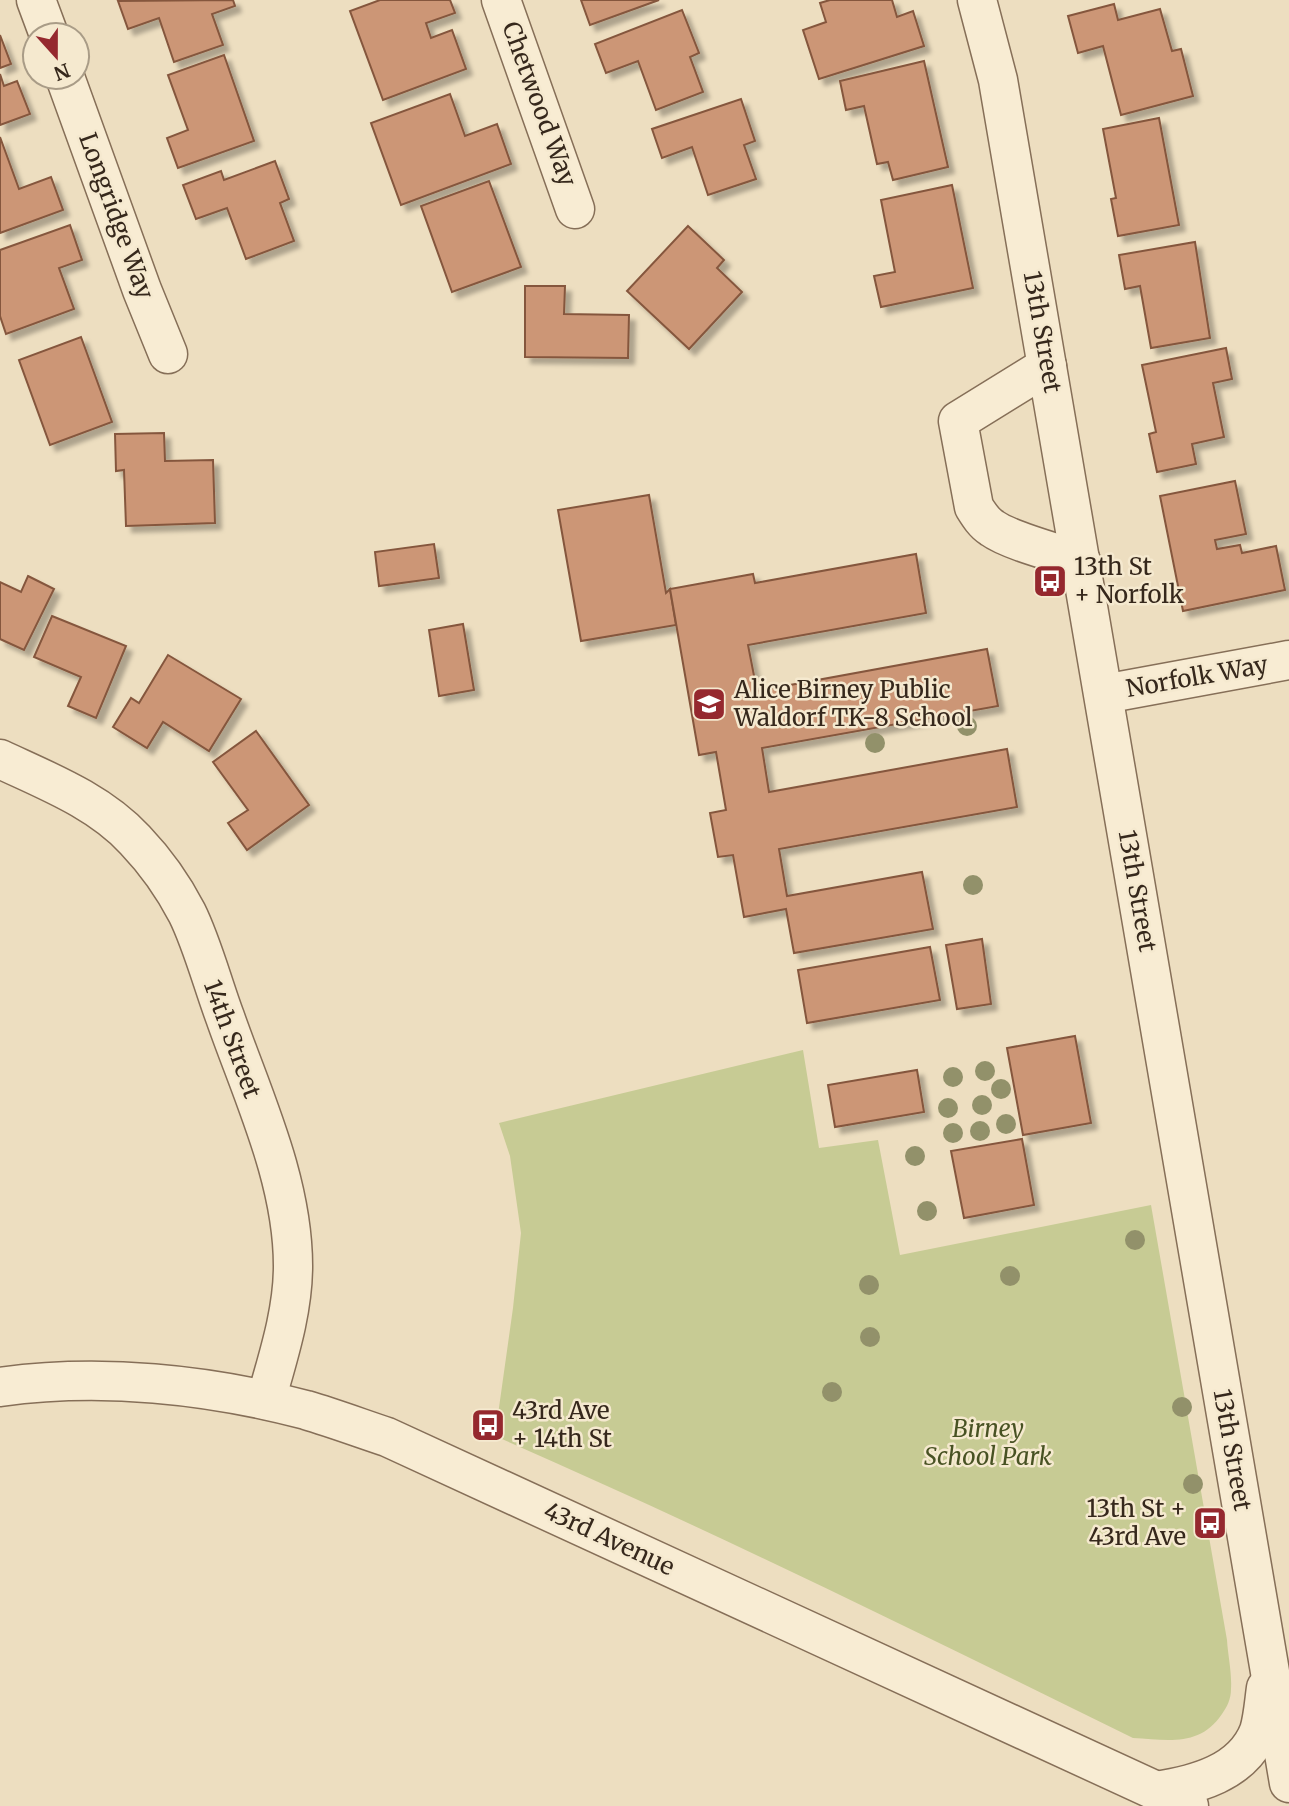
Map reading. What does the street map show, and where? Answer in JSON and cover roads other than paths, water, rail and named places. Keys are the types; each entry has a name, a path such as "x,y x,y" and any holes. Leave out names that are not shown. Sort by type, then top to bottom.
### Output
{"street":[{"path":"36,0 44,21"},
{"name":"Chetwood Way","path":"501,0 575,209"},
{"name":"13th Street","path":"977,0 998,79 1289,1783"},
{"name":"Longridge Way","path":"70,91 168,354"},
{"path":"1047,366 958,421 974,507 981,518 991,528 1004,534 1081,561"},
{"name":"Norfolk Way","path":"1104,694 1289,660"},
{"name":"14th Street","path":"3,767 64,788 105,814 134,838 164,874 188,915 277,1164 290,1215 293,1267 288,1318 266,1400"},
{"name":"43rd Avenue","path":"0,1387 118,1381 200,1388 308,1411 387,1437 1172,1798"},
{"path":"1172,1798 1185,1787 1233,1766 1249,1750 1259,1730 1270,1669"}],"place":[{"name":"13th St + Norfolk","path":"1050,581"},
{"name":"Alice Birney Public Waldorf TK-8 School","path":"709,704"},
{"name":"43rd Ave + 14th St","path":"488,1425"},
{"name":"13th St + 43rd Ave","path":"1210,1523"}],"park label":[{"name":"Birney School Park","path":"988,1443"}]}
